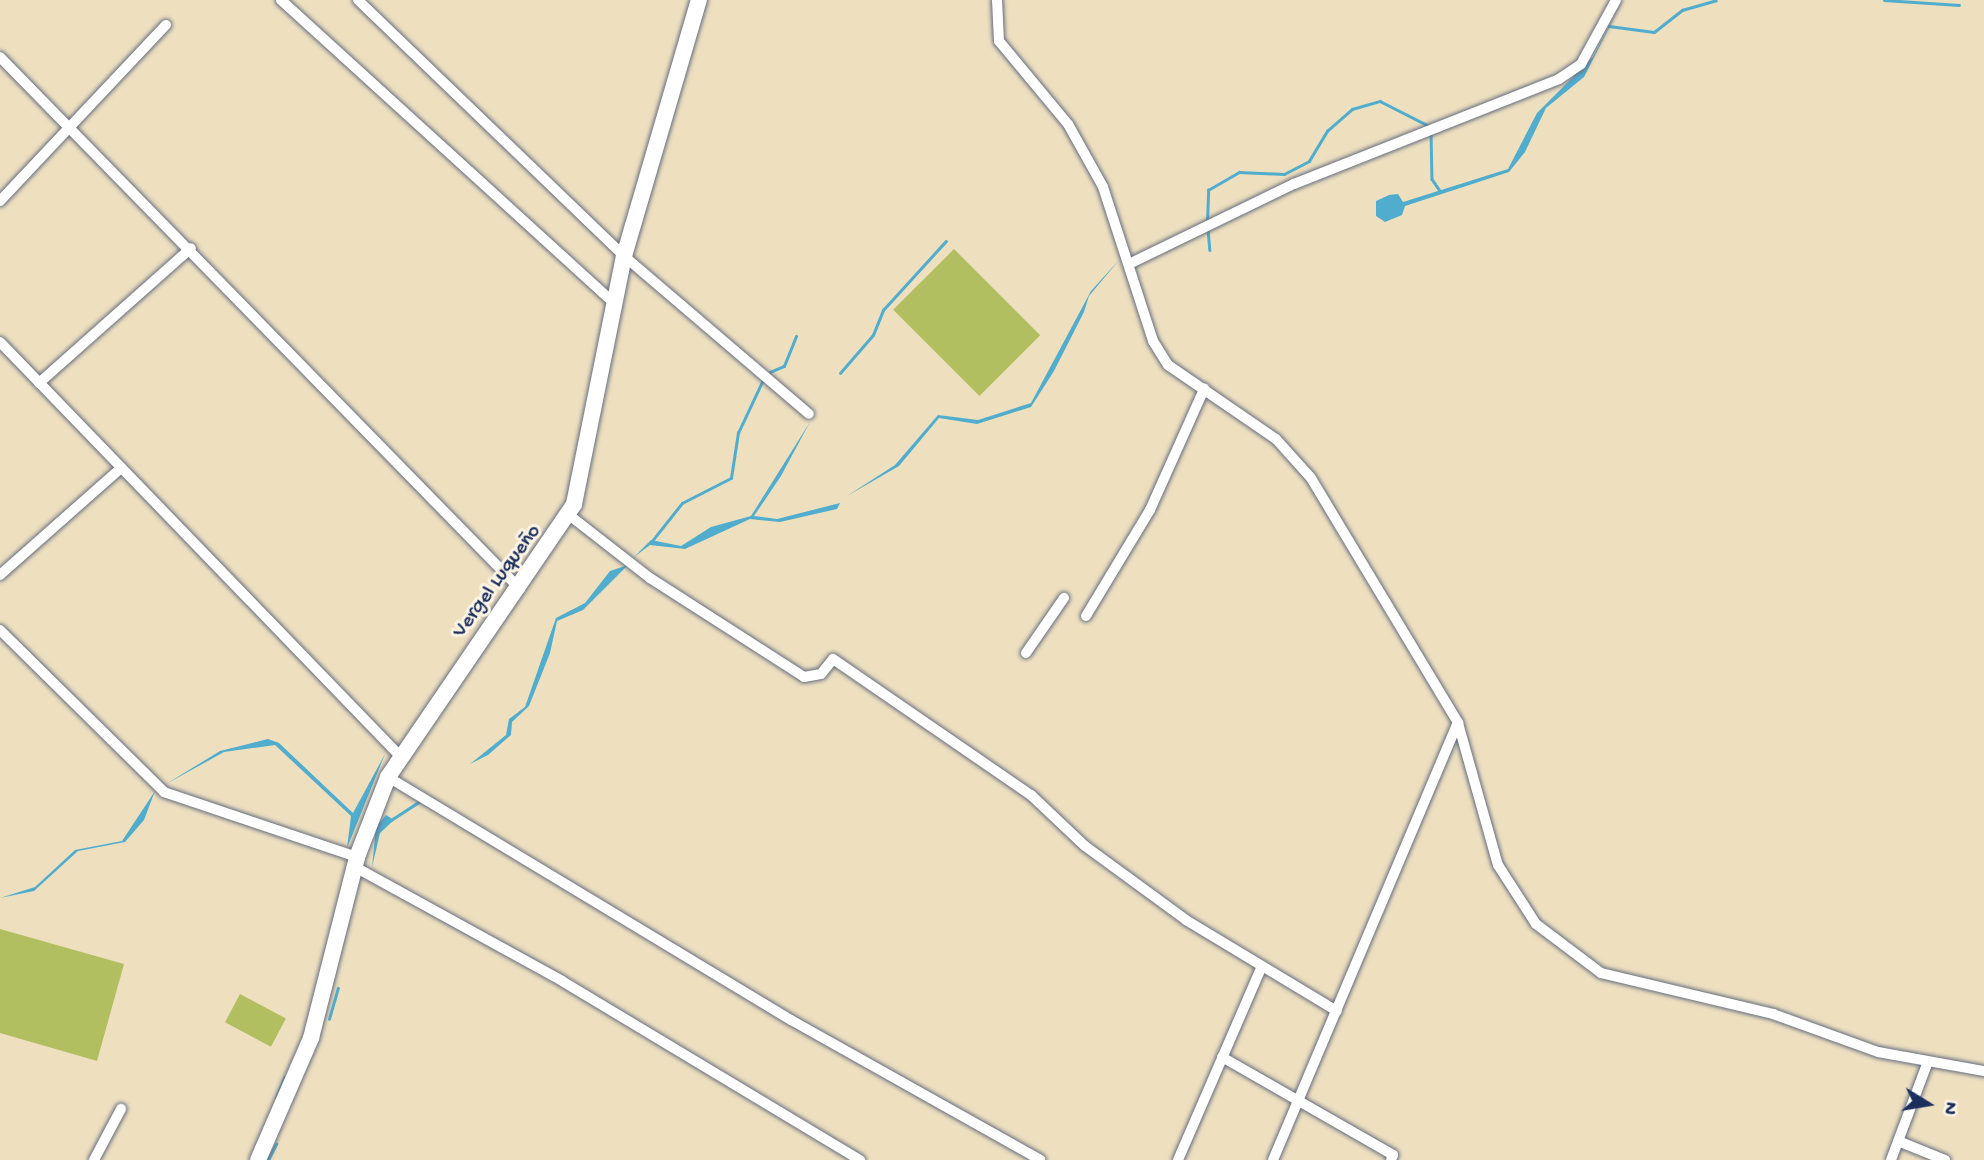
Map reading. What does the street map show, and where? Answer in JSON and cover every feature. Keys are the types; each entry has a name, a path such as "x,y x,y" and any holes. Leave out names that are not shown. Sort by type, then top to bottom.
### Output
{"main road":[{"name":"Vergel Luqueño","path":"258,1160 311,1038 356,862 388,776 399,755 520,589 569,515 624,256 699,0"}],"street":[{"path":"281,0 615,304"},
{"path":"358,0 624,256 808,414"},
{"path":"997,0 995,33 1086,154 1129,264 1153,341 1168,365 1296,458 1458,723 1507,885 1536,923 1577,959 1601,973 1773,1014 1927,1064 1984,1072"},
{"path":"1129,264 1294,184 1559,79 1581,64 1616,0"},
{"path":"0,201 166,24"},
{"path":"0,57 191,248 520,589"},
{"path":"39,383 191,248"},
{"path":"0,342 399,755"},
{"path":"1086,616 1150,510 1204,389"},
{"path":"0,575 121,468"},
{"path":"569,515 650,578 804,677 821,674 833,659 1031,795 1163,904 1261,968 1337,1011"},
{"path":"1026,653 1064,598"},
{"path":"0,630 164,792 356,862 562,981 860,1160"},
{"path":"1273,1160 1458,723"},
{"path":"388,776 791,1020 1040,1160"},
{"path":"1178,1160 1261,968"},
{"path":"1222,1057 1393,1155 1391,1160"},
{"path":"1891,1160 1927,1064"},
{"path":"93,1160 121,1109"},
{"path":"1898,1140 1945,1160"}],"green space":[{"path":"954,249 1040,335 979,396 893,310"},
{"path":"0,929 124,964 97,1061 0,1033"},
{"path":"240,994 286,1018 271,1047 225,1022"}],"water":[{"path":"1623,0 1584,77 1546,108 1525,152 1509,172 1405,206 1402,215 1385,222 1376,216 1376,201 1389,195 1398,194 1403,202 1508,169 1537,113 1593,57"},
{"path":"1120,259 1089,296 1084,312 1054,371 1031,407 977,424 939,418 899,466 847,496 895,465 938,415 978,420 1031,403 1091,291"},
{"path":"810,422 781,476 754,516 777,519 840,503 837,509 780,522 750,519 685,549 650,545 634,557 651,540 681,546 711,527 751,516"},
{"path":"628,565 583,610 557,621 550,653 529,706 512,722 511,735 488,755 470,764 506,735 509,719 525,707 556,618 585,603 610,571"},
{"path":"268,739 279,743 353,813 385,754 347,848 351,816 275,745 224,752 166,784 220,751"},
{"path":"155,791 144,820 125,842 78,851 34,891 0,898 35,887 75,850 122,841"},
{"path":"386,815 394,820 380,833 372,867 376,827"}],"waterway":[{"path":"1609,26 1654,32 1682,10 1716,0"},
{"path":"1884,0 1959,5"},
{"path":"1207,223 1208,190 1239,172 1284,174 1309,161 1327,131 1352,109 1380,101 1429,126"},
{"path":"1431,132 1432,179 1440,191"},
{"path":"1208,229 1210,250"},
{"path":"840,373 873,335 883,310 946,241"},
{"path":"770,372 784,366 796,336"},
{"path":"652,541 682,503 731,478 738,433 762,382"},
{"path":"391,820 420,801"},
{"path":"329,1019 338,988"},
{"path":"276,1098 284,1078"},
{"path":"268,1160 276,1144"}]}
